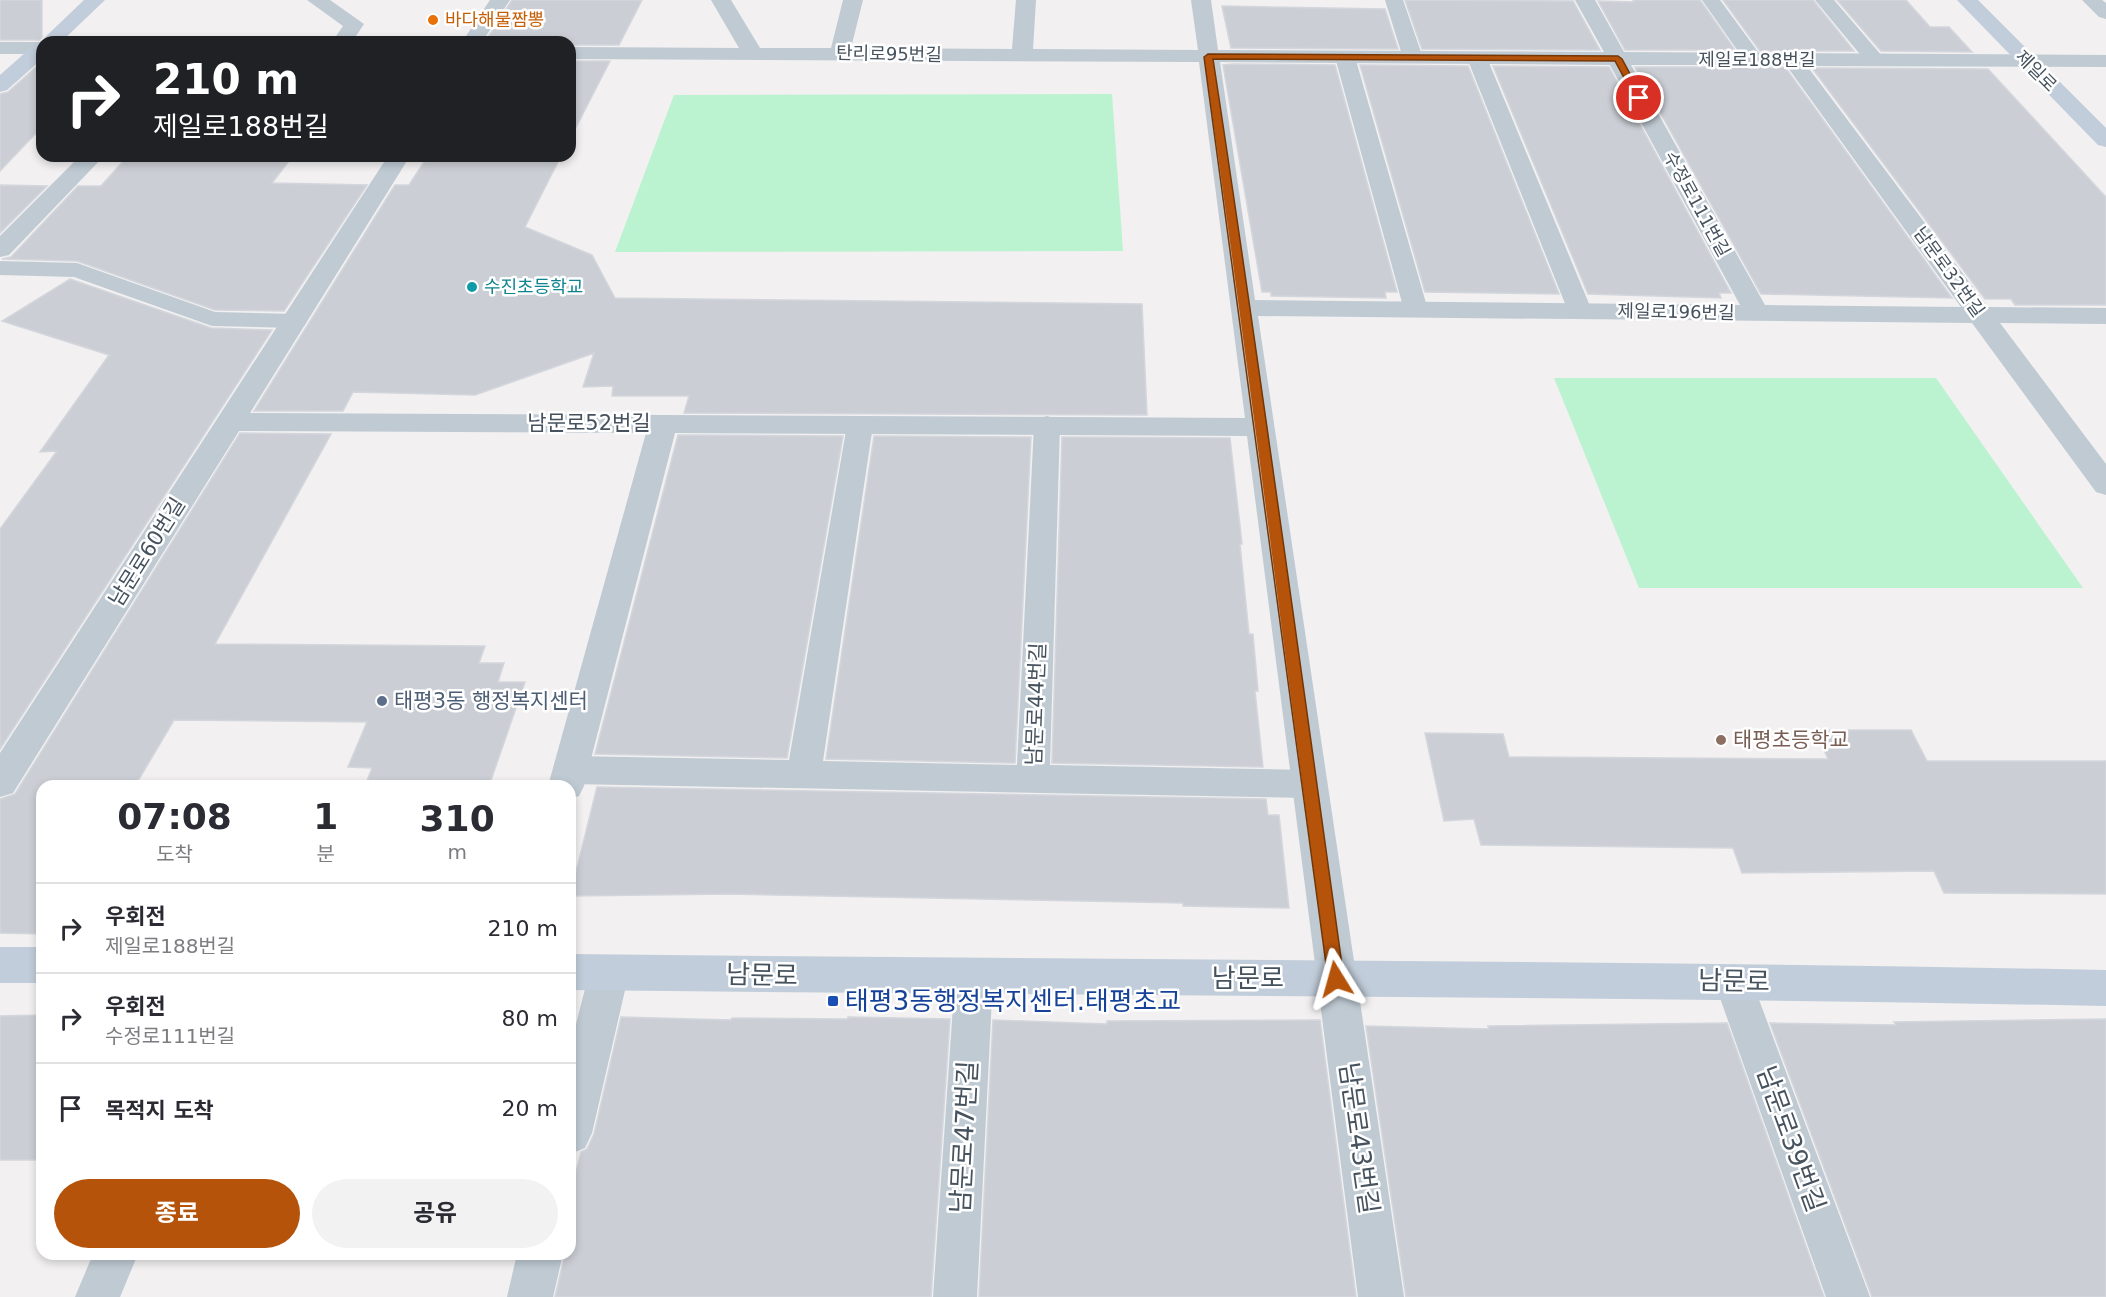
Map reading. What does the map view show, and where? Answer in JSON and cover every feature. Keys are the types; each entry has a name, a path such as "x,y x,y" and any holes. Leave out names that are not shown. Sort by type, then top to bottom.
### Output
{"main road":[{"path":"56,36 95,0"},
{"name":"제일로","path":"1967,0 2106,120"},
{"name":"제일로","path":"1983,0 2106,140"},
{"path":"0,86 36,53"},
{"path":"0,965 36,965"},
{"name":"남문로","path":"590,972 974,977 1734,981 2106,988"}],"street":[{"path":"317,0 354,24 346,36"},
{"path":"476,36 500,0"},
{"path":"721,0 752,52"},
{"path":"840,53 853,0"},
{"path":"1022,56 1026,0"},
{"name":"남문로43번길","path":"1201,0 1246,308 1260,427 1381,1297"},
{"name":"수정로111번길","path":"1586,0 1757,313"},
{"path":"0,48 36,48"},
{"name":"탄리로95번길","path":"576,53 752,52 1208,57"},
{"name":"제일로188번길","path":"1208,57 2106,61"},
{"name":"남문로32번길","path":"1792,60 2106,485"},
{"path":"0,250 87,162"},
{"name":"남문로60번길","path":"0,783 395,162"},
{"name":"제일로196번길","path":"1246,308 2106,316"},
{"name":"남문로52번길","path":"229,422 663,424 568,778"},
{"path":"663,424 1260,427"},
{"path":"576,1085 590,972"},
{"path":"530,1297 539,1260"}],"lane":[{"path":"1394,0 1413,58"},
{"path":"1711,0 1754,60"},
{"path":"1824,0 1875,60"},
{"path":"2091,0 2106,13"},
{"path":"1344,57 1416,310"},
{"path":"1477,58 1580,311"},
{"path":"0,268 77,270 212,319 295,321"},
{"path":"804,775 860,425"},
{"name":"남문로44번길","path":"1047,425 1033,779 1309,784"},
{"name":"남문로52번길","path":"568,778 804,775 1033,779"},
{"name":"남문로47번길","path":"955,1297 974,977"},
{"name":"남문로39번길","path":"1734,981 1848,1297"},
{"path":"97,1297 114,1260"}],"green space":[{"path":"1112,94 1123,251 615,252 674,95"},
{"path":"1554,378 1936,378 2083,588 1639,588"}],"building":[{"path":"0,0 42,0 42,36 36,36 36,40 0,40"},
{"path":"512,0 642,0 619,45 576,45 576,36 489,36"},
{"path":"1405,0 1573,1 1600,50 1422,49"},
{"path":"1633,0 1700,0 1735,50 1625,50 1598,1 1634,2"},
{"path":"1723,0 1813,0 1854,51 1760,51"},
{"path":"1837,0 1906,0 1930,27 1949,27 1972,52 1881,51"},
{"path":"1222,6 1385,9 1398,49 1231,48"},
{"path":"576,61 610,61 576,127"},
{"path":"1223,65 1335,65 1397,292 1385,292 1386,298 1271,296 1271,292 1262,292"},
{"path":"1360,65 1468,66 1559,294 1425,292"},
{"path":"1493,66 1609,67 1731,293 1719,293 1721,298 1588,294"},
{"path":"36,67 36,133 0,171 0,94 8,92"},
{"path":"1635,67 1785,67 1952,298 1761,294"},
{"path":"1812,68 1988,69 2106,197 2106,305 2015,305 2011,299 1985,299"},
{"path":"122,162 288,162 272,183 367,185 284,311 215,310 77,261 2,259 11,257 78,186 101,186"},
{"name":"수진초등학교","path":"424,162 558,162 525,227 592,255 615,298 1142,304 1147,415 684,413 689,396 612,396 613,386 583,387 594,353 475,395 353,392 343,411 254,411 395,185 409,185"},
{"path":"0,185 47,186 0,233"},
{"path":"70,279 211,328 272,330 0,749 0,529 57,451 40,452 109,355 2,321"},
{"path":"240,433 331,434 215,644 485,646 479,663 504,663 498,682 525,682 491,780 367,780 372,768 348,767 367,722 174,720 139,780 36,780 36,934 0,933 0,799 15,794"},
{"path":"678,435 843,436 787,758 595,754"},
{"path":"874,436 1031,437 1015,763 826,759"},
{"path":"1062,437 1230,438 1249,634 1253,634 1258,691 1255,691 1263,767 1052,763"},
{"name":"태평초등학교","path":"1815,730 1911,730 1927,761 2106,761 2106,894 1944,893 1934,871 1742,873 1733,848 1481,845 1474,819 1444,821 1425,733 1503,734 1509,757 1828,759"},
{"path":"597,787 1266,799 1268,815 1279,815 1289,908 1183,906 1183,903 730,894 576,896 576,872"},
{"path":"36,1015 36,1160 0,1160 0,1016"},
{"path":"621,1017 731,1020 732,1018 848,1019 848,1017 950,1019 931,1297 555,1297 564,1260 576,1260 576,1172 581,1152 587,1149 594,1134"},
{"path":"2106,1019 2106,1297 1872,1297 1770,1023 1896,1025 1894,1022"},
{"path":"993,1020 1107,1024 1107,1021 1320,1020 1356,1297 979,1297"},
{"path":"1727,1023 1824,1297 1406,1297 1366,1026 1489,1029 1488,1026"}],"place":[{"name":"바다해물짬뽕","path":"433,20"},
{"name":"수진초등학교","path":"472,287"},
{"name":"태평3동 행정복지센터","path":"382,701"},
{"name":"태평초등학교","path":"1721,740"},
{"name":"태평3동행정복지센터.태평초교","path":"833,1001"}],"route":[{"path":"1336,979 1260,427 1246,308 1208,57 1618,59 1639,98"}]}
